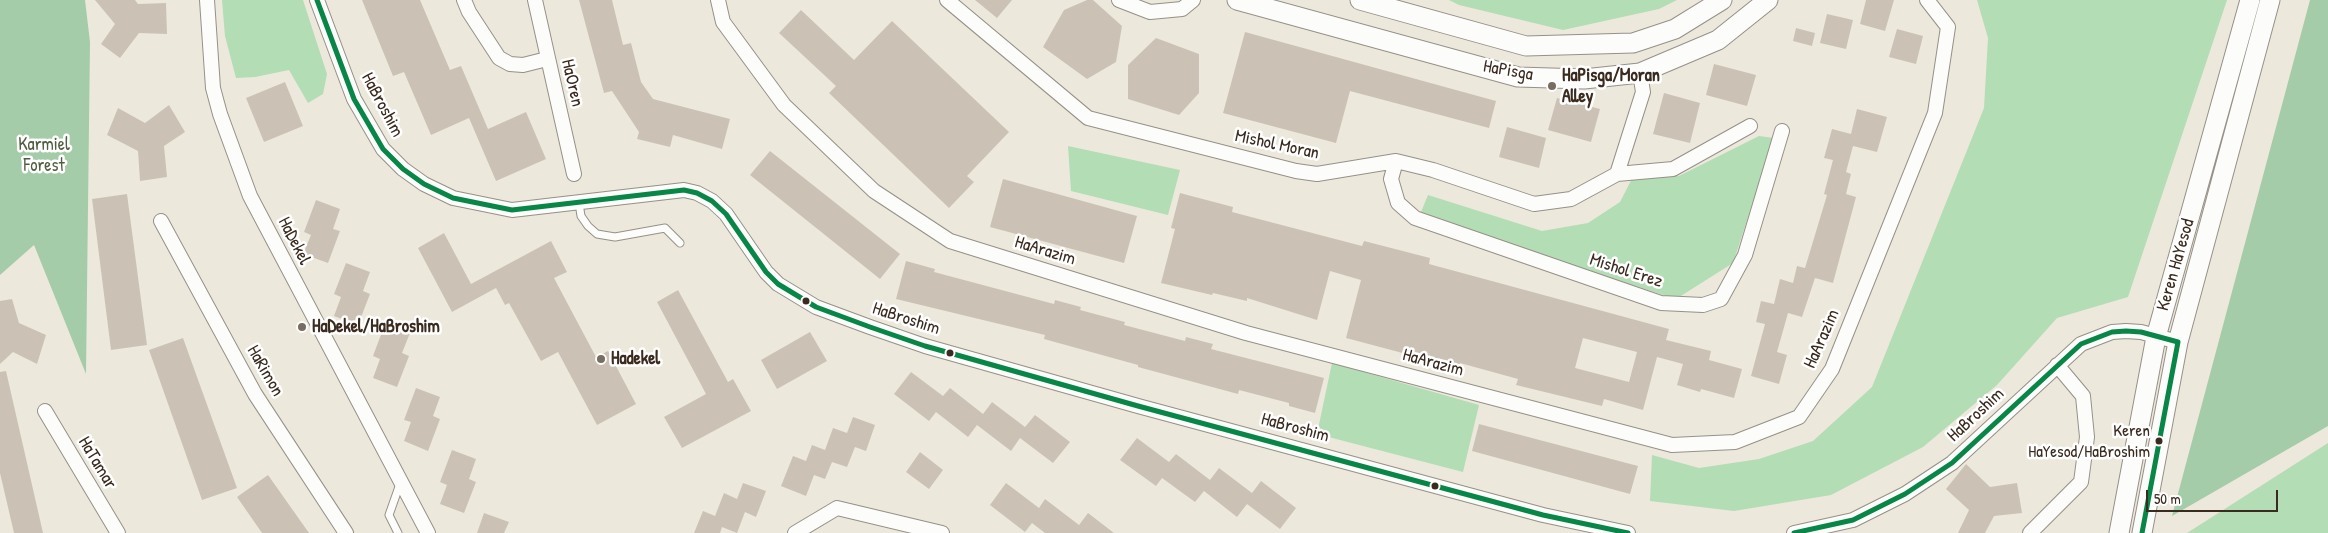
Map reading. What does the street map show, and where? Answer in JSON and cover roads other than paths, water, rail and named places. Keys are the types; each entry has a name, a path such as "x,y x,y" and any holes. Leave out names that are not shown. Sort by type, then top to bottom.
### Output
{"street":[{"name":"HaDekel","path":"207,0 213,88 220,114 250,196 428,533"},
{"name":"HaBroshim","path":"317,0 354,99 383,149 424,184 453,198 512,210 579,204 684,190 697,193 712,201 726,214 766,272 778,284 816,307 870,327 925,346 1131,404 1543,515 1628,533"},
{"path":"464,0 469,12 498,58 510,64 523,65 547,60"},
{"name":"HaOren","path":"535,0 574,174"},
{"name":"HaArazim","path":"718,0 723,22 784,105 874,191 950,241 1246,333 1672,445 1735,442 1799,418 1832,369 1935,113 1948,28 1927,0"},
{"name":"Mishol Moran","path":"947,0 1088,118 1296,171 1317,174 1396,161 1433,170 1534,204 1571,199 1617,174"},
{"path":"1119,0 1150,12 1182,9 1193,0"},
{"name":"HaPisga","path":"1237,0 1518,77 1584,79 1640,73 1718,40 1768,0"},
{"name":"HaPisga","path":"1360,0 1402,6 1526,46 1632,43 1675,29 1722,0"},
{"name":"Keren HaYesod","path":"2119,533 2156,337 2250,0"},
{"name":"Keren HaYesod","path":"2142,533 2178,342 2270,0"},
{"path":"1632,43 1643,92 1617,174 1673,169 1750,126"},
{"name":"Mishol Erez","path":"1396,161 1392,179 1398,203 1414,218 1661,303 1703,305 1721,299 1745,255 1782,131"},
{"name":"HaRimon","path":"161,221 255,394 346,533"},
{"name":"HaBroshim","path":"1794,533 1853,520 1905,494 1952,463 2082,344 2112,332 2141,332 2178,342"},
{"path":"2030,533 2081,482 2087,437 2083,396 2057,365"},
{"name":"HaTamar","path":"45,411 118,533"},
{"path":"795,533 837,508 942,533"}],"lane":[{"path":"579,204 581,216 597,234 615,237 665,228 680,243"},
{"path":"398,533 389,515 401,481"}],"place":[{"name":"HaPisga/Moran Alley","path":"1552,86"},
{"name":"HaDekel/HaBroshim","path":"302,327"},
{"name":"Hadekel","path":"601,359"},
{"name":"Keren HaYesod/HaBroshim","path":"2159,441"}],"park label":[{"name":"Karmiel Forest","path":"44,155"}]}
